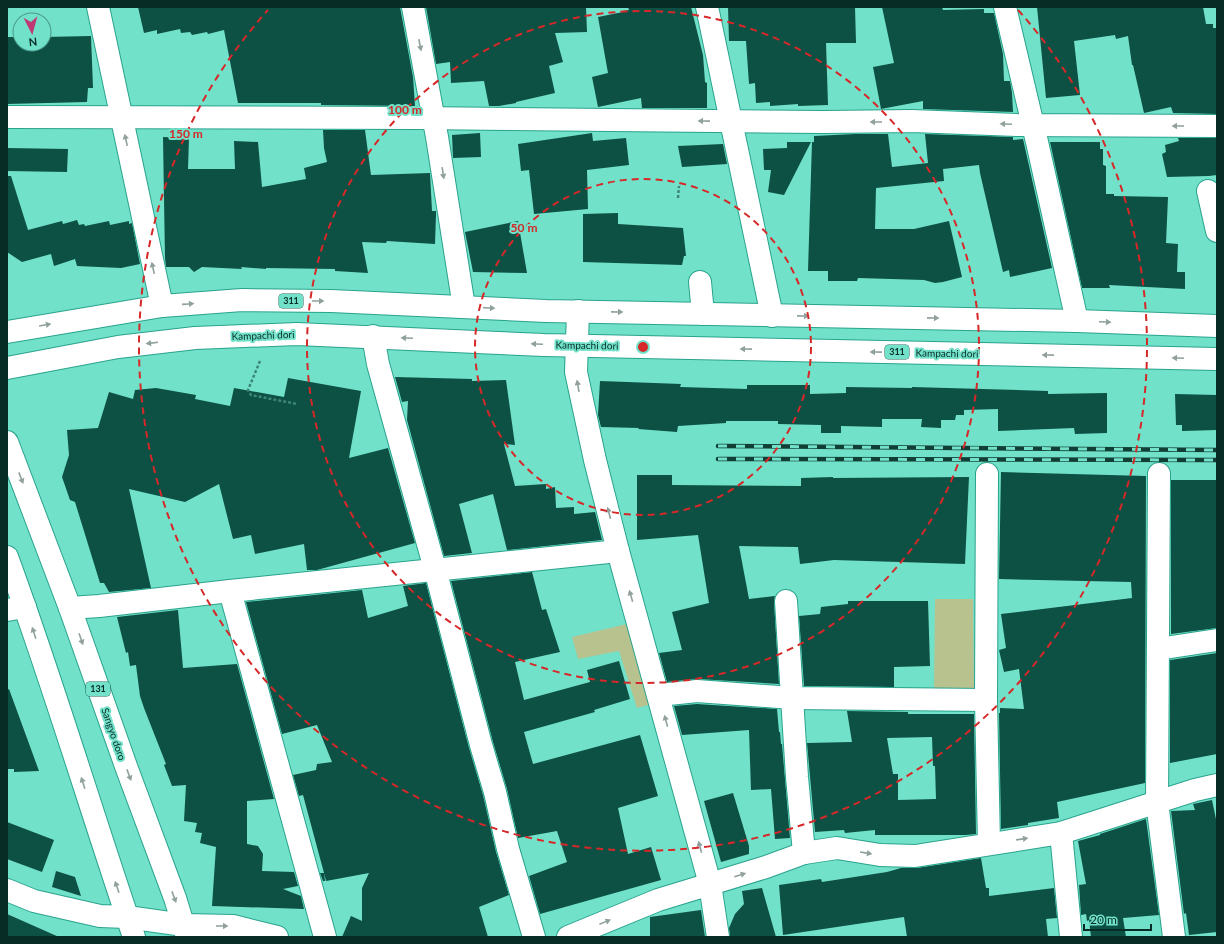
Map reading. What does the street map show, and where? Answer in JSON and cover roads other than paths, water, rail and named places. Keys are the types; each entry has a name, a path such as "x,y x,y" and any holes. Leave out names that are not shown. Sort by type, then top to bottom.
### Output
{"main road":[{"path":"98,7 162,306"},
{"path":"413,7 455,246 464,307"},
{"path":"708,7 732,121 764,254 772,316"},
{"path":"1005,7 1077,321"},
{"path":"7,117 433,118 732,121 838,117 912,122 1033,125 1217,126"},
{"path":"1208,191 1217,231"},
{"path":"700,282 703,314"},
{"name":"311","path":"7,332 162,306 230,301 331,301 578,311 1077,321 1217,326"},
{"path":"578,311 576,372 579,391 618,551 710,884 718,937"},
{"name":"Kampachi dori","path":"7,368 118,347 195,338 297,334 373,336 495,343 1217,359"},
{"path":"373,336 378,364 495,792 508,848 534,937"},
{"name":"Sangyo doro","path":"7,442 70,608 186,931"},
{"path":"987,474 986,700 989,844"},
{"path":"1159,474 1157,802 1174,937"},
{"path":"70,608 618,551"},
{"path":"7,557 16,609 131,927"},
{"path":"230,591 325,937"},
{"path":"786,601 797,777 804,853"},
{"path":"1158,649 1217,640"},
{"path":"659,695 697,691 792,698 986,700"},
{"path":"568,937 658,900 766,867 804,853 836,848 880,856 915,856 1061,834 1142,806 1217,785"},
{"path":"1061,834 1071,937"},
{"path":"7,890 34,901 100,916 131,927 186,931 233,926 277,937"}],"railway":[{"path":"718,446 1217,450"},
{"path":"718,459 1217,460"}]}
